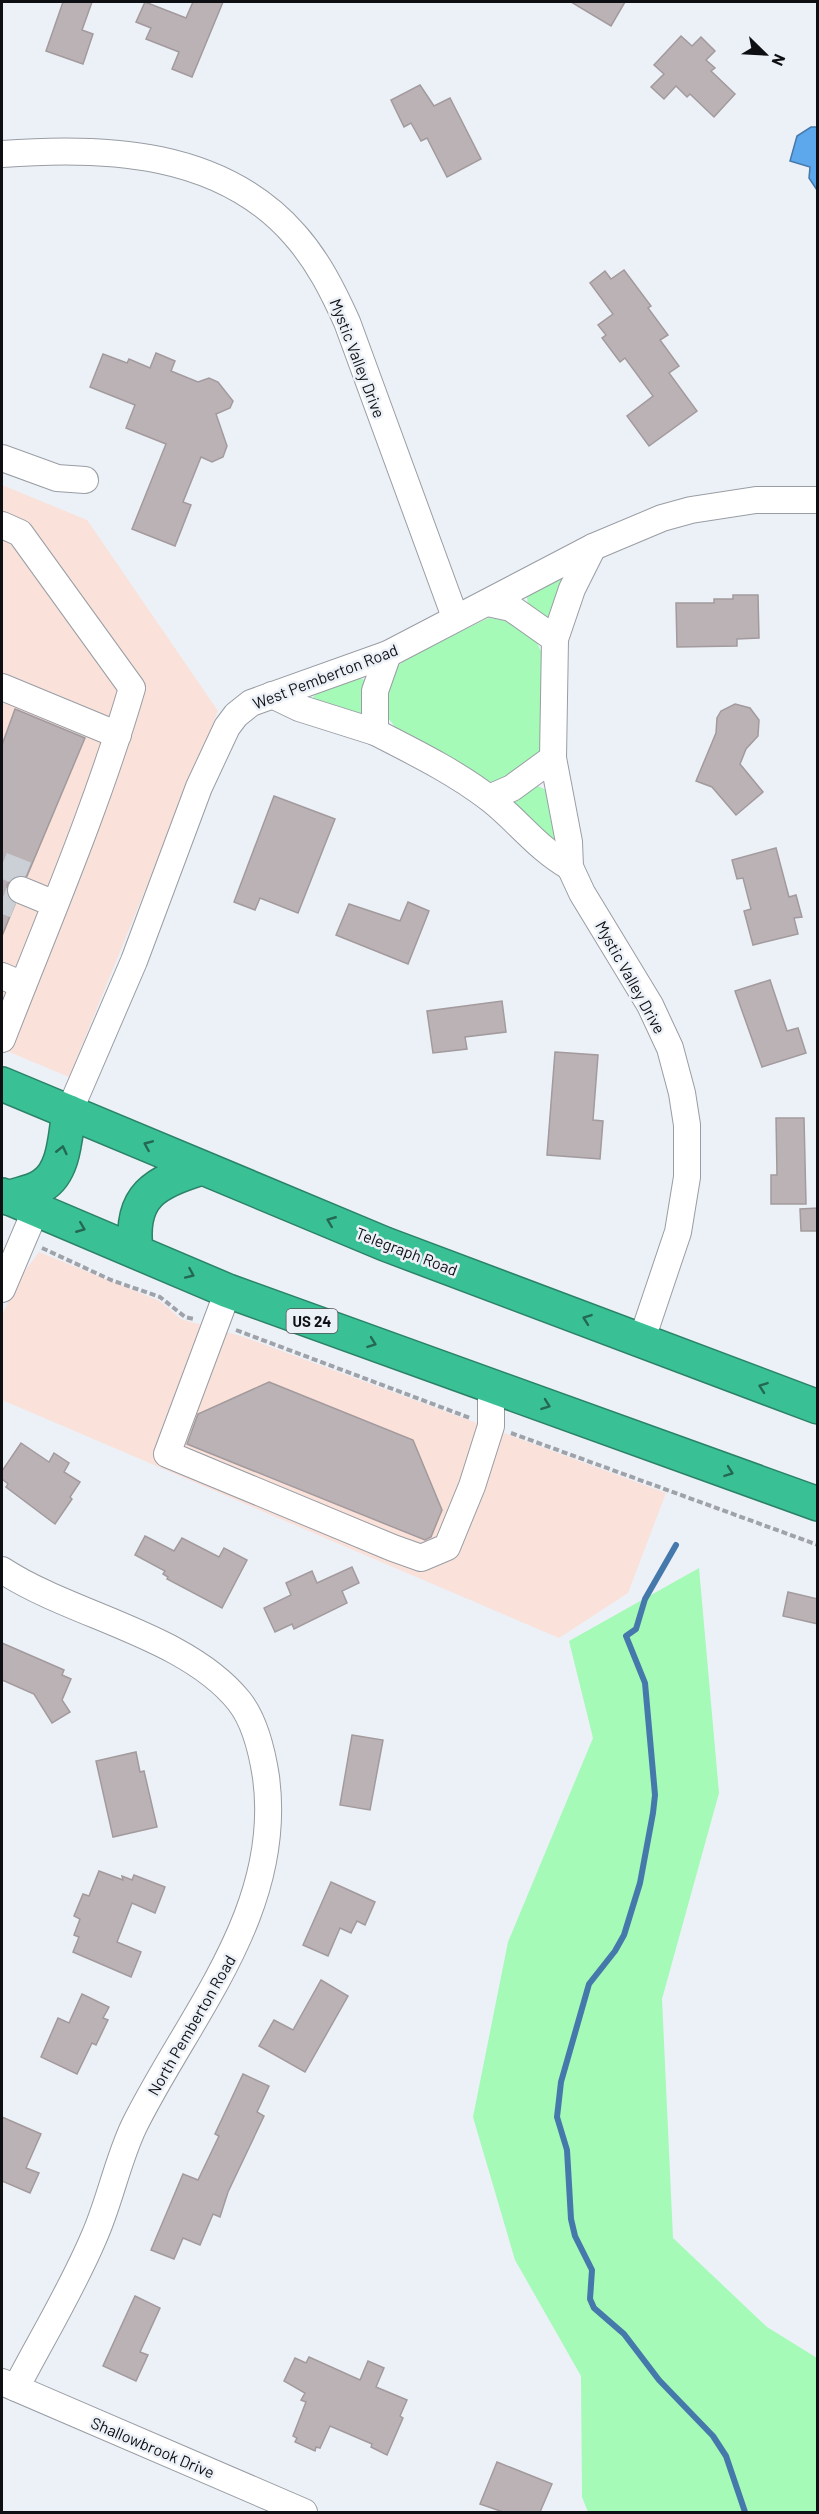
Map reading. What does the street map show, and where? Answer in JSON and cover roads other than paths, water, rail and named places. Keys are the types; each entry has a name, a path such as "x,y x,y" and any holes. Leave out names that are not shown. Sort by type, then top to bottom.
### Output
{"highway":[{"name":"Telegraph Road","path":"2,1084 385,1244 818,1407"},
{"path":"15,1201 43,1186 54,1174 62,1152 69,1112"},
{"path":"136,1250 134,1232 136,1216 143,1200 159,1184 202,1168"},
{"name":"US 24","path":"15,1201 136,1250 228,1291 818,1504"}],"street":[{"name":"Mystic Valley Drive","path":"2,154 84,151 167,161 200,171 231,185 256,201 295,234 332,290 347,322 455,617"},
{"path":"2,458 57,478 85,480"},
{"name":"West Pemberton Road","path":"69,1112 134,961 199,787 227,727 244,708 272,695 388,654 455,617 488,603 628,530 691,510 756,500 818,500"},
{"path":"2,525 20,534 132,688 118,735 54,904 12,981 2,1040"},
{"name":"Mystic Valley Drive","path":"593,548 573,589 555,639 553,758 569,842 570,867 582,893 654,1013 670,1048 685,1114 688,1152 683,1205 671,1259 642,1339"},
{"path":"488,603 511,608 555,639"},
{"path":"375,732 375,691 388,654"},
{"path":"2,687 118,735"},
{"path":"272,695 299,708 375,732 447,771 489,798 544,851 570,867"},
{"path":"489,798 512,788 553,758"},
{"path":"21,890 54,904"},
{"path":"2,1288 15,1201"},
{"path":"228,1291 167,1454 393,1548 421,1558 447,1547 472,1486 491,1426 490,1385"},
{"name":"North Pemberton Road","path":"2,1570 30,1588 174,1652 212,1674 240,1703 250,1720 259,1743 268,1796 268,1826 262,1861 252,1901 237,1942 213,1991 138,2120 114,2176 94,2237 9,2385"},
{"name":"Shallowbrook Drive","path":"9,2385 304,2512"}],"water":[{"path":"811,127 817,127 817,190 809,178 810,167 790,161 797,136"}],"waterway":[{"path":"676,1545 645,1599 636,1629 626,1636 645,1683 655,1795 640,1883 624,1935 615,1951 589,1984 561,2082 557,2117 567,2150 571,2219 575,2236 592,2270 590,2299 594,2308 624,2334 659,2380 713,2436 726,2456 745,2512"}],"tunnel":[{"path":"2,865 27,875"},
{"path":"2,900 15,905"}]}
